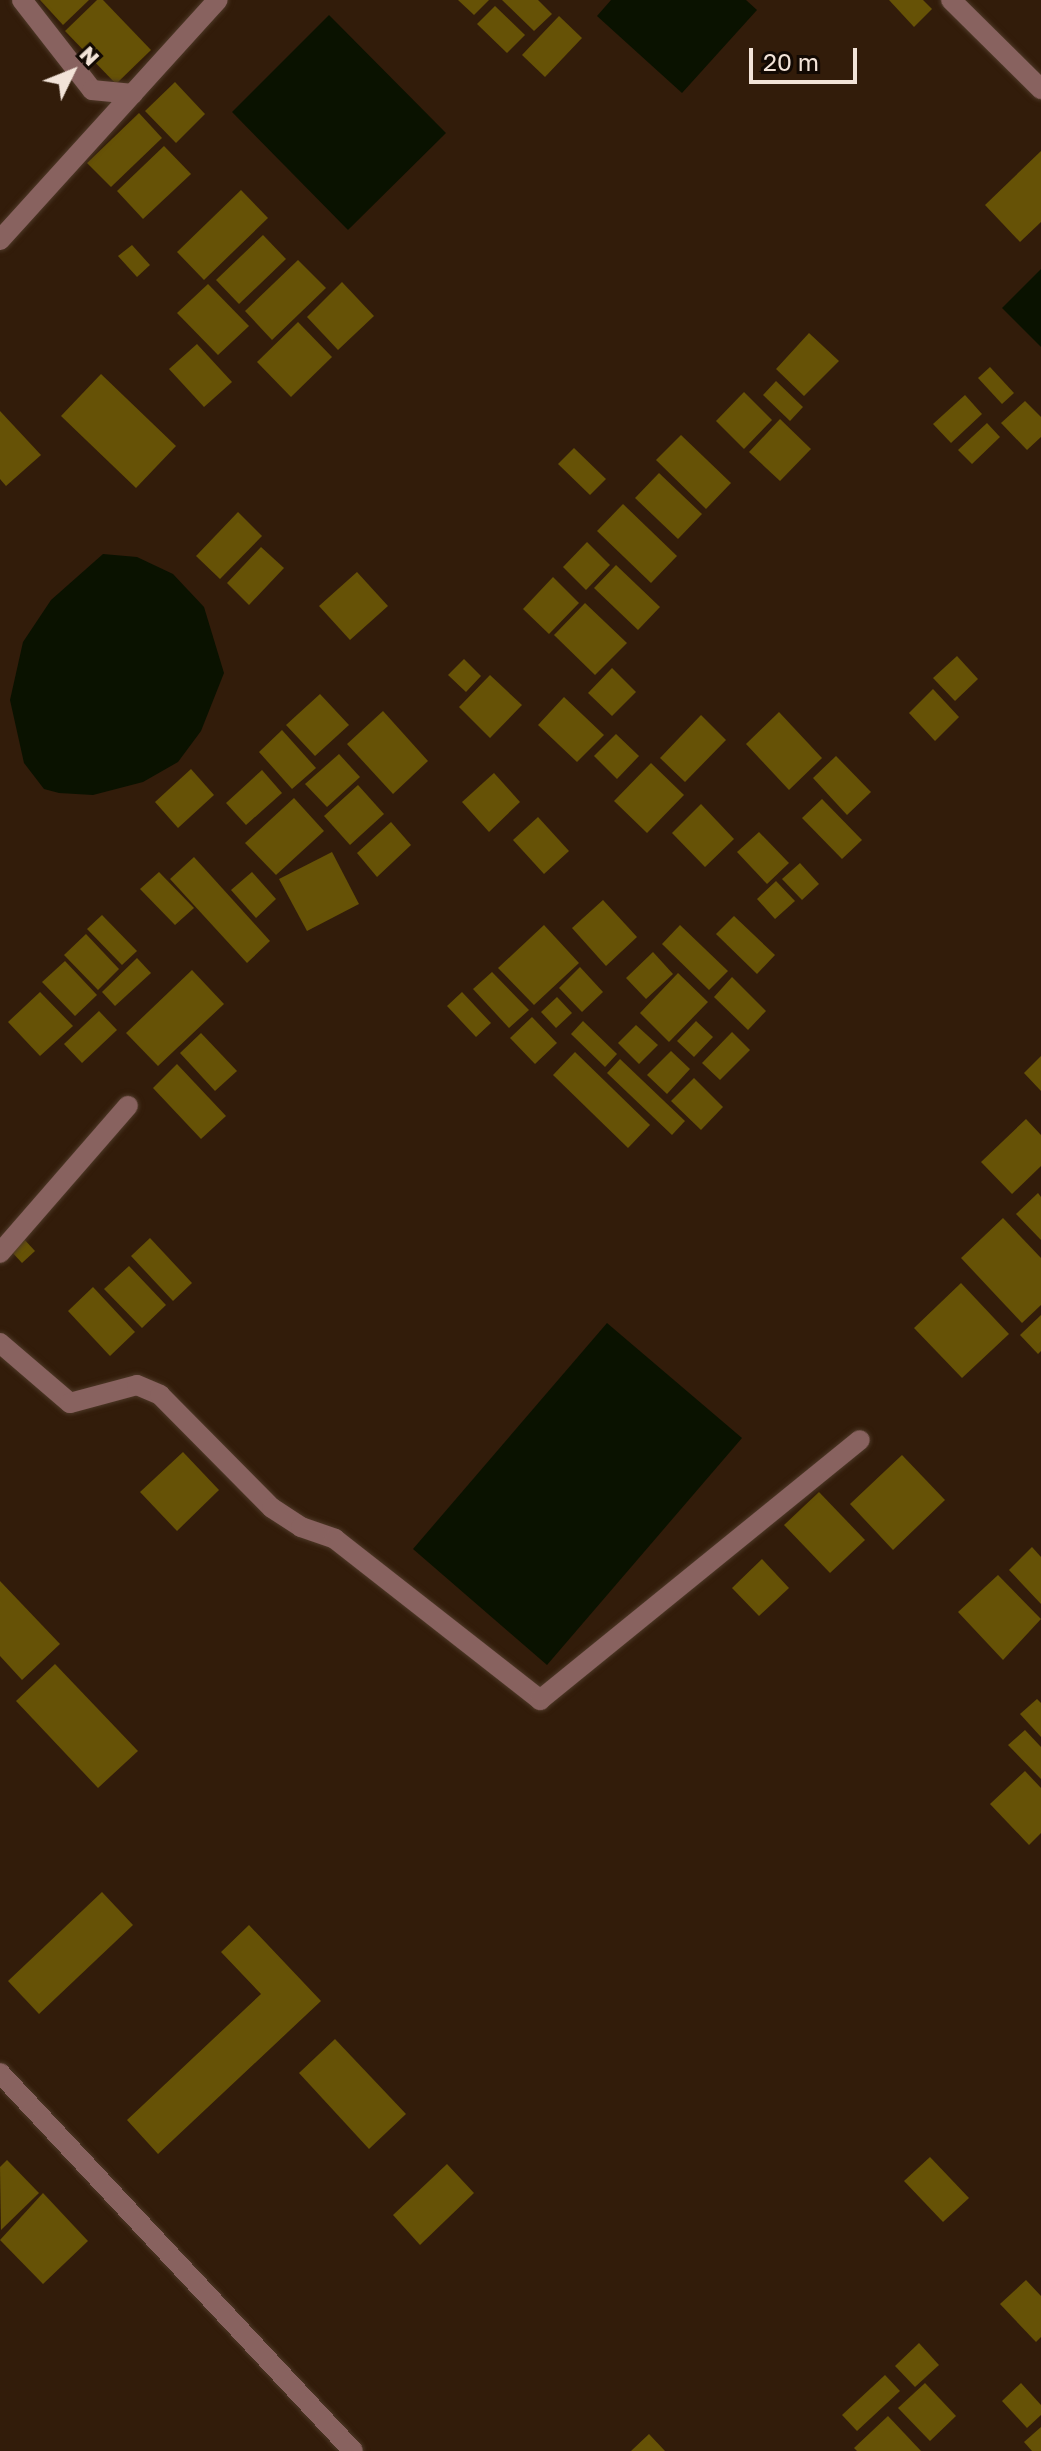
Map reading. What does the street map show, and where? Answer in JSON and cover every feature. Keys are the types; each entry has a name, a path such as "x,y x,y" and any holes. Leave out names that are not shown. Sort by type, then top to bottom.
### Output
{"street":[{"path":"22,0 92,90 133,94"},
{"path":"0,240 218,0"},
{"path":"951,0 1041,89"},
{"path":"0,1253 128,1106"},
{"path":"0,1343 70,1403 137,1385 160,1395 272,1508 301,1527 335,1539 540,1700 860,1440"},
{"path":"0,2073 353,2451"}],"shaded area":[{"path":"611,0 746,0 757,10 682,93 597,16"},
{"path":"329,15 446,133 348,230 232,112"},
{"path":"1041,269 1041,347 1002,308"},
{"path":"103,554 137,557 173,574 204,607 224,673 201,731 178,762 143,782 93,795 59,793 44,789 24,763 10,700 23,642 51,600"},
{"path":"607,1323 742,1438 547,1665 413,1549"}],"building":[{"path":"40,0 89,0 63,25"},
{"path":"97,0 103,0 151,50 116,84 65,31"},
{"path":"458,0 489,0 474,15"},
{"path":"502,0 538,0 552,14 534,31"},
{"path":"889,0 923,0 932,9 914,27"},
{"path":"495,6 525,35 507,53 477,24"},
{"path":"559,16 582,38 545,77 522,55"},
{"path":"175,82 205,114 176,143 145,111"},
{"path":"139,113 162,138 111,187 87,163"},
{"path":"164,146 191,174 143,219 117,191"},
{"path":"1041,151 1041,222 1020,242 985,205"},
{"path":"241,190 268,218 204,280 177,252"},
{"path":"263,235 286,259 239,304 216,280"},
{"path":"132,245 150,265 137,277 118,256"},
{"path":"298,260 326,288 272,340 245,311"},
{"path":"342,282 374,316 338,350 307,317"},
{"path":"208,284 249,326 218,355 177,313"},
{"path":"298,322 332,357 291,397 257,362"},
{"path":"809,333 839,361 804,396 776,369"},
{"path":"197,344 232,382 204,407 169,369"},
{"path":"990,367 1014,393 1002,404 978,378"},
{"path":"101,374 176,446 136,488 61,416"},
{"path":"776,381 803,407 790,421 763,395"},
{"path":"744,392 772,420 744,449 716,421"},
{"path":"965,395 982,414 951,443 933,424"},
{"path":"1025,401 1041,417 1041,437 1027,450 1001,423"},
{"path":"0,411 41,455 6,486 0,479"},
{"path":"780,419 811,449 780,481 749,452"},
{"path":"987,423 1000,437 972,464 958,450"},
{"path":"681,435 731,483 706,509 656,460"},
{"path":"574,448 606,479 590,495 558,464"},
{"path":"659,473 702,514 678,539 635,498"},
{"path":"623,504 677,556 651,583 597,531"},
{"path":"238,512 262,536 220,579 196,556"},
{"path":"587,542 610,565 586,590 563,567"},
{"path":"261,547 284,568 249,605 227,583"},
{"path":"616,565 660,607 638,630 594,588"},
{"path":"357,572 388,606 350,640 319,606"},
{"path":"553,577 579,603 549,634 523,609"},
{"path":"585,603 627,643 595,675 554,635"},
{"path":"957,656 978,679 955,701 933,678"},
{"path":"464,659 481,676 466,692 448,675"},
{"path":"612,668 636,692 612,716 588,693"},
{"path":"490,675 522,705 490,738 459,707"},
{"path":"933,689 959,717 935,741 909,713"},
{"path":"320,694 349,725 315,756 286,725"},
{"path":"564,697 604,735 577,762 538,725"},
{"path":"383,711 428,761 393,794 347,744"},
{"path":"779,712 822,758 789,790 746,744"},
{"path":"701,715 726,740 685,782 660,758"},
{"path":"282,730 316,768 292,789 259,752"},
{"path":"616,734 639,756 617,779 594,756"},
{"path":"339,754 360,777 327,807 305,784"},
{"path":"836,756 871,792 847,815 813,778"},
{"path":"651,763 684,795 647,833 614,801"},
{"path":"191,769 214,795 178,828 155,802"},
{"path":"262,770 282,793 246,825 226,803"},
{"path":"494,773 520,802 489,832 462,802"},
{"path":"358,785 384,814 350,845 324,816"},
{"path":"294,798 324,831 276,875 245,843"},
{"path":"822,799 862,840 842,859 802,818"},
{"path":"701,804 734,839 705,867 672,833"},
{"path":"538,817 569,851 544,874 513,840"},
{"path":"391,822 411,845 377,877 357,853"},
{"path":"759,832 789,863 767,884 737,852"},
{"path":"332,852 359,904 307,931 279,879"},
{"path":"194,857 270,941 247,963 170,879"},
{"path":"800,863 819,884 802,900 782,879"},
{"path":"159,872 194,908 175,925 140,889"},
{"path":"252,872 276,899 256,918 231,890"},
{"path":"776,881 795,901 775,919 757,899"},
{"path":"603,900 637,937 606,966 572,928"},
{"path":"102,915 137,951 122,965 87,929"},
{"path":"734,916 775,955 757,974 716,934"},
{"path":"544,925 579,963 534,1005 498,968"},
{"path":"680,925 728,971 709,990 662,944"},
{"path":"86,934 119,969 98,990 64,955"},
{"path":"653,952 673,974 646,999 626,978"},
{"path":"137,958 151,973 115,1006 102,992"},
{"path":"65,961 97,995 75,1016 42,982"},
{"path":"580,967 603,992 582,1012 559,988"},
{"path":"192,970 224,1004 158,1066 126,1033"},
{"path":"492,972 529,1010 509,1028 473,989"},
{"path":"678,973 708,1002 669,1042 640,1013"},
{"path":"732,977 766,1011 748,1030 714,997"},
{"path":"40,992 73,1026 40,1056 8,1022"},
{"path":"462,992 491,1023 476,1037 447,1006"},
{"path":"557,997 572,1013 556,1028 541,1012"},
{"path":"99,1011 117,1030 82,1063 64,1044"},
{"path":"532,1017 557,1043 535,1064 510,1038"},
{"path":"583,1021 617,1054 605,1067 571,1034"},
{"path":"696,1021 713,1037 694,1057 677,1041"},
{"path":"636,1025 658,1045 639,1064 618,1043"},
{"path":"732,1032 750,1050 720,1080 702,1063"},
{"path":"201,1033 237,1071 215,1091 180,1053"},
{"path":"671,1051 690,1069 667,1094 647,1075"},
{"path":"575,1052 650,1125 628,1148 553,1075"},
{"path":"1041,1056 1041,1091 1024,1073"},
{"path":"620,1059 685,1121 672,1135 607,1073"},
{"path":"177,1064 226,1116 201,1139 153,1088"},
{"path":"694,1078 723,1107 701,1130 671,1101"},
{"path":"1026,1119 1041,1135 1041,1166 1012,1194 981,1162"},
{"path":"1038,1193 1041,1197 1041,1240 1016,1214"},
{"path":"1003,1218 1041,1258 1041,1305 1022,1323 961,1258"},
{"path":"23,1238 35,1251 22,1263 10,1250"},
{"path":"150,1238 192,1283 173,1301 131,1256"},
{"path":"129,1266 166,1305 142,1328 104,1289"},
{"path":"961,1283 1009,1334 962,1378 914,1328"},
{"path":"93,1287 135,1332 110,1356 68,1311"},
{"path":"1041,1315 1041,1351 1038,1354 1020,1335"},
{"path":"183,1452 219,1490 177,1531 140,1492"},
{"path":"902,1455 945,1500 893,1550 850,1504"},
{"path":"819,1492 865,1540 830,1573 784,1525"},
{"path":"1032,1547 1041,1557 1041,1604 1009,1570"},
{"path":"762,1559 789,1588 759,1616 732,1588"},
{"path":"998,1575 1041,1619 1003,1660 958,1612"},
{"path":"0,1581 60,1644 22,1680 0,1656"},
{"path":"55,1664 138,1751 98,1788 16,1701"},
{"path":"1037,1699 1041,1703 1041,1737 1020,1714"},
{"path":"1025,1730 1041,1747 1041,1779 1008,1745"},
{"path":"1025,1771 1041,1788 1041,1833 1029,1845 990,1804"},
{"path":"102,1892 133,1925 39,2014 8,1981"},
{"path":"249,1925 321,2001 158,2154 127,2120 261,1994 221,1952"},
{"path":"335,2039 406,2114 369,2149 299,2073"},
{"path":"930,2157 969,2198 943,2222 904,2181"},
{"path":"7,2160 39,2193 1,2230 0,2167"},
{"path":"447,2164 474,2193 420,2245 393,2215"},
{"path":"43,2193 88,2241 43,2284 0,2240"},
{"path":"1026,2280 1041,2296 1041,2337 1036,2342 1000,2304"},
{"path":"919,2343 939,2365 915,2387 895,2366"},
{"path":"885,2375 900,2391 857,2431 842,2415"},
{"path":"925,2383 956,2416 930,2441 898,2408"},
{"path":"1021,2383 1041,2405 1041,2415 1027,2428 1002,2401"},
{"path":"888,2416 921,2451 857,2451 854,2448"},
{"path":"1041,2427 1041,2451 1032,2451 1024,2442"},
{"path":"649,2434 665,2451 631,2451"}]}
